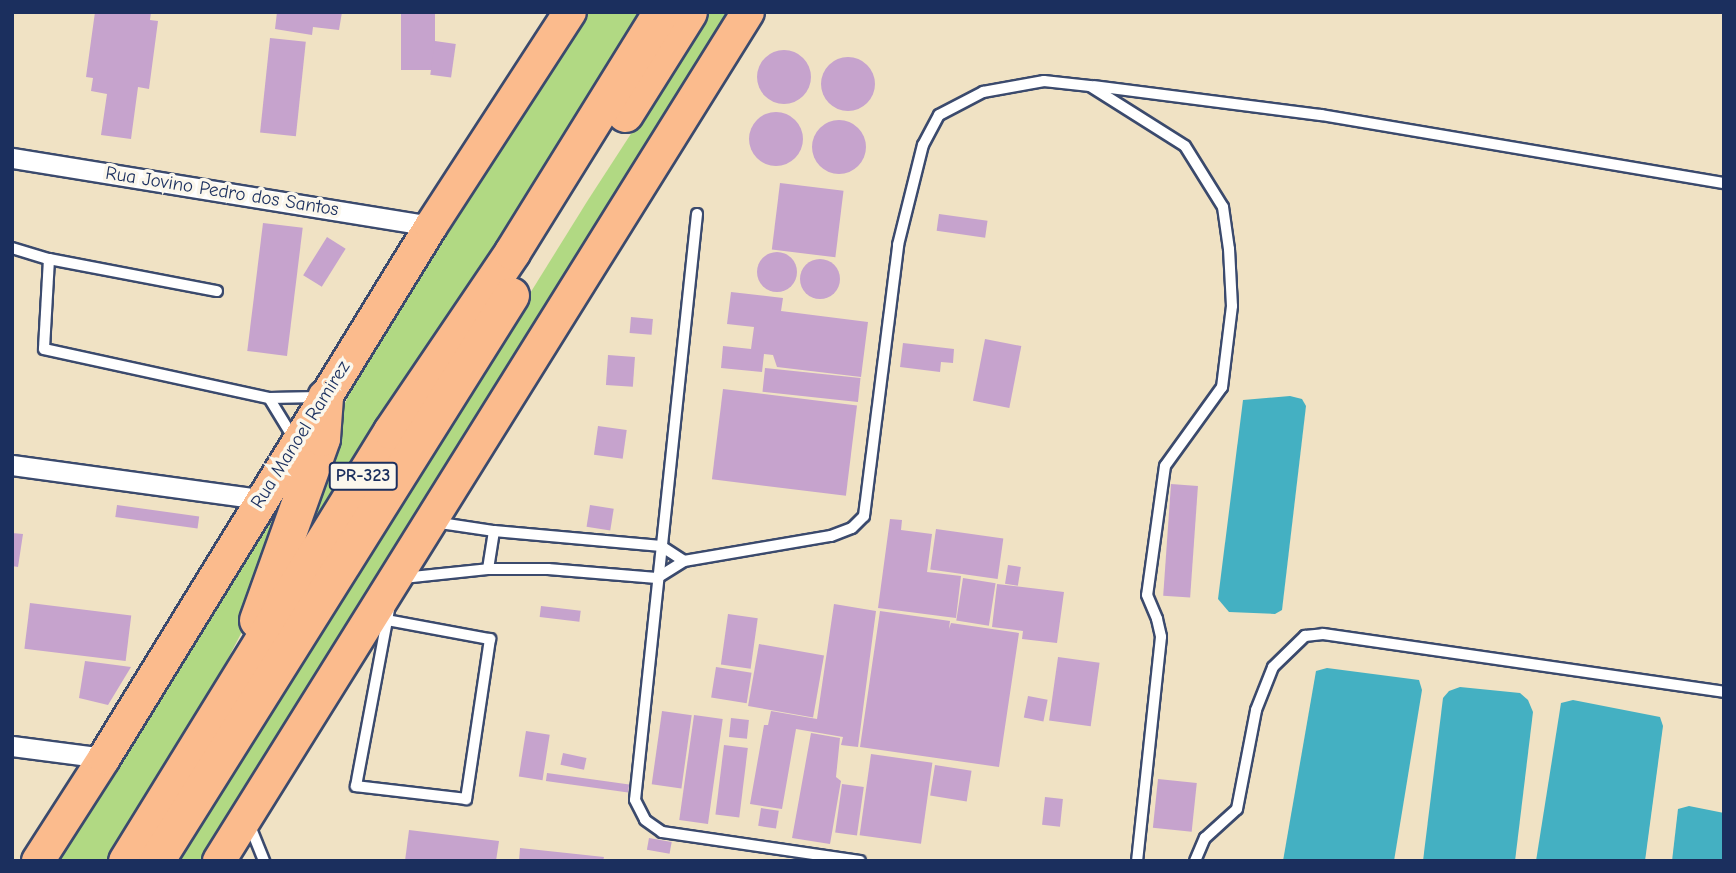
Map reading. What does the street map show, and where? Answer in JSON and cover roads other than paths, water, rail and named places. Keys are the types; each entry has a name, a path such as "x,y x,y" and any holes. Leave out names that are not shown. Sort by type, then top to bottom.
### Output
{"highway":[{"name":"PR-323","path":"125,861 391,431 512,252 661,12"},
{"name":"PR-323","path":"156,861 690,12"},
{"path":"227,699 226,684 264,604 322,438 326,397"}],"main road":[{"name":"Rua Manoel Ramirez","path":"38,861 431,226 570,12"},
{"path":"219,861 748,12"}],"street":[{"name":"Rua Jovino Pedro dos Santos","path":"12,158 431,226"},
{"path":"12,465 261,499"},
{"path":"12,746 104,758"}],"lane":[{"path":"387,620 490,639 466,799 356,786 387,620 395,578 488,569 548,569 657,578 684,561 831,536 852,528 864,516 898,245 923,145 939,115 983,92 1044,81 1090,86 1321,115 1724,183"},
{"path":"1090,86 1185,146 1223,207 1230,272 1232,306 1222,387 1165,466 1147,595 1161,637 1137,861"},
{"path":"697,214 635,800 645,820 662,832 860,861"},
{"path":"12,248 49,259 217,291"},
{"path":"49,259 44,349 270,398 326,397"},
{"path":"270,398 296,443"},
{"path":"436,516 447,524 494,531 661,546 684,561"},
{"path":"488,569 494,531"},
{"path":"1195,861 1205,838 1237,809 1256,710 1273,667 1305,636 1323,634 1724,692"},
{"path":"246,816 264,861"}],"water":[{"path":"1290,396 1302,399 1306,406 1282,610 1275,614 1229,612 1218,599 1243,400"},
{"path":"1327,668 1419,680 1422,690 1394,861 1283,861 1316,671"},
{"path":"1460,687 1520,693 1528,700 1533,712 1515,861 1423,861 1443,698 1449,691"},
{"path":"1573,700 1660,717 1663,726 1645,861 1536,861 1561,703"},
{"path":"1689,806 1724,813 1724,861 1672,861 1678,809"}]}
